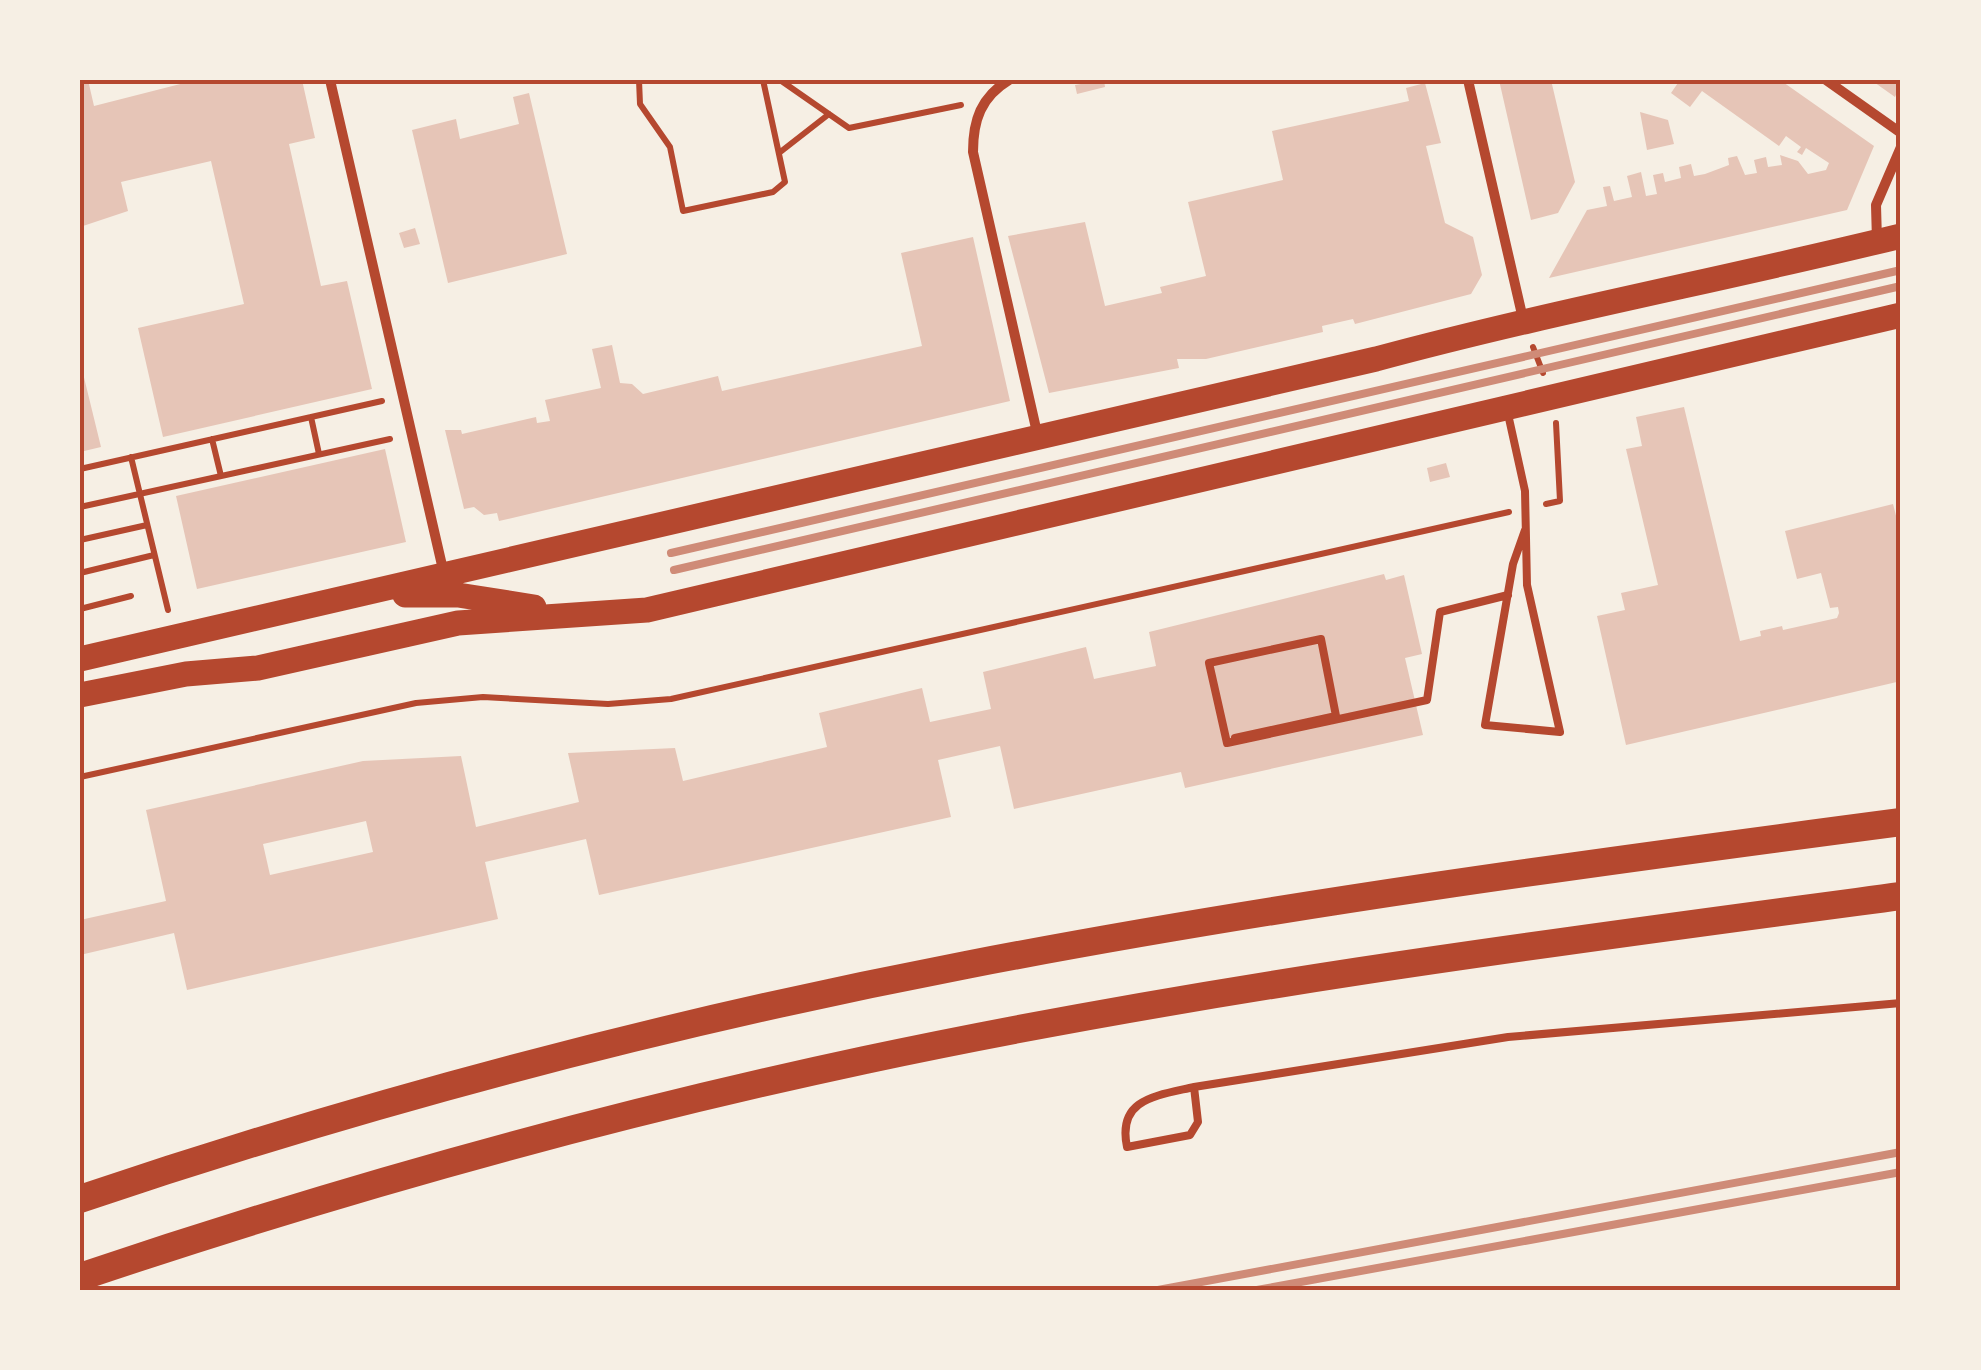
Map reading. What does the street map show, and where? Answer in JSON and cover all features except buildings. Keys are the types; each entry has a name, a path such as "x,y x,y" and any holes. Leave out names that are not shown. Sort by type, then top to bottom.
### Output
{"highway":[{"path":"80,1199 240,1146 509,1069 961,966 1325,904 1901,822"},
{"path":"80,1277 424,1169 866,1060 1180,1001 1443,959 1901,896"}],"main road":[{"path":"80,660 1376,360 1523,319 1710,282 1889,239"},
{"path":"80,695 168,676 258,668 458,623 647,610 1901,315"},
{"path":"350,597 458,595 573,616"}],"street":[{"path":"330,80 444,575"},
{"path":"1009,80 984,102 976,116 973,152 1038,438"},
{"path":"1468,80 1523,319"},
{"path":"1826,80 1901,134"},
{"path":"1889,239 1876,206 1901,147"}],"lane":[{"path":"1508,410 1526,508 1527,585 1560,732 1485,725 1508,595 1525,530"},
{"path":"1235,738 1336,716 1321,639 1209,663 1227,743 1427,700 1440,612 1508,595"},
{"path":"1194,1087 1198,1122 1190,1135 1127,1147 1122,1127 1132,1110 1156,1097 1194,1087 1508,1037 1901,1003"}],"path":[{"path":"639,80 640,104 670,147 683,210 773,192 785,182 763,80"},
{"path":"780,80 849,128 984,102"},
{"path":"779,153 830,114"},
{"path":"1523,319 1552,398"},
{"path":"80,469 402,396"},
{"path":"311,417 319,454"},
{"path":"80,507 411,434"},
{"path":"80,777 438,700 501,697 627,704 671,699 1526,508 1560,500 1557,436"},
{"path":"212,440 221,476"},
{"path":"132,457 168,610"},
{"path":"80,540 147,525"},
{"path":"80,573 154,555"},
{"path":"80,608 131,596"}],"railway":[{"path":"671,553 1901,270"},
{"path":"674,570 1901,286"},
{"path":"1158,1290 1901,1152"},
{"path":"1257,1290 1901,1172"}]}
